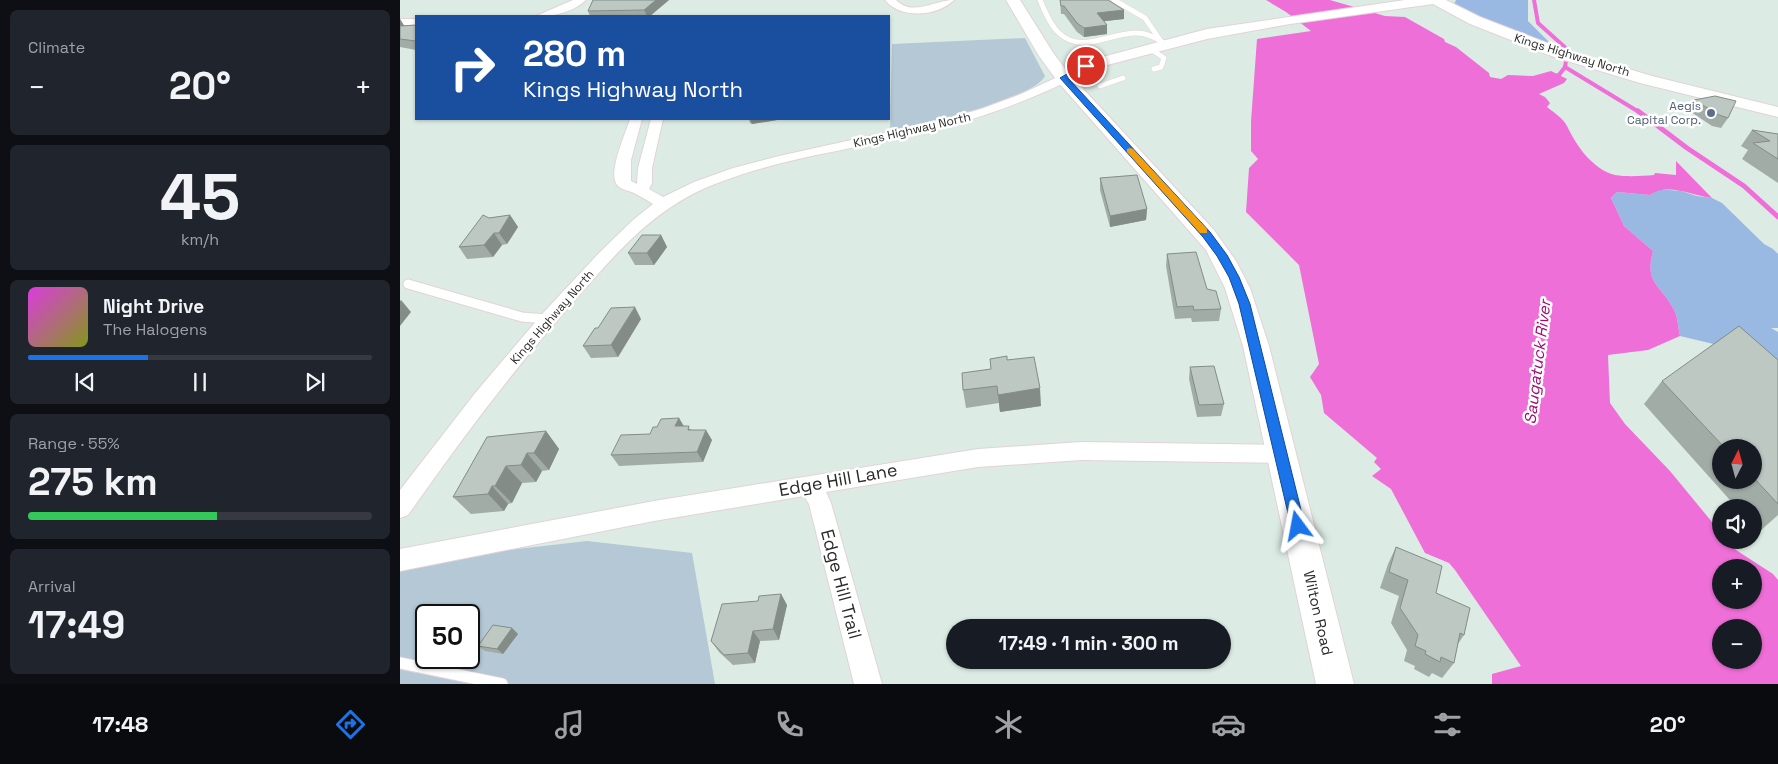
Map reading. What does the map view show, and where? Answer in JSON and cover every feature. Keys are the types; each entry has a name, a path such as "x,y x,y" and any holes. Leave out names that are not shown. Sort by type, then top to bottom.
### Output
{"main road":[{"name":"Wilton Road","path":"1013,0 1047,56 1064,78 1184,209 1215,246 1231,271 1244,304 1256,346 1335,684"},
{"name":"Kings Highway North","path":"1064,78 1086,66 1158,44 1290,20 1435,0 1494,29 1550,51 1778,112"}],"street":[{"path":"544,15 581,0"},
{"path":"890,0 904,9 920,10 936,7 949,0"},
{"path":"400,22 415,22"},
{"name":"Kings Highway North","path":"400,508 485,396 548,320 614,246 637,224 663,204 702,184 749,168 820,150 929,129 976,115 1044,89 1064,78"},
{"path":"636,120 621,172 624,184 641,190 663,204"},
{"path":"641,190 657,120"},
{"name":"Edge Hill Lane","path":"400,560 654,511 923,466 1012,454 1081,451 1281,454"},
{"name":"Edge Hill Trail","path":"810,485 820,503 868,684"}],"lane":[{"path":"1040,0 1059,34 1072,42 1090,43 1132,33 1158,44"},
{"path":"1114,0 1145,18 1164,58 1161,67 1154,69"},
{"path":"1100,86 1123,78"},
{"path":"408,284 522,317 548,320"},
{"path":"400,663 502,684"}],"shaded area":[{"path":"1456,0 1528,0 1528,21 1555,48 1473,15 1454,4"},
{"path":"1025,38 1045,76 1036,85 1020,94 974,110 890,133 892,44"},
{"path":"1657,189 1681,191 1712,198 1722,203 1764,244 1778,254 1778,328 1771,328 1778,332 1778,387 1726,347 1680,336 1675,313 1652,277 1651,262 1653,251 1624,226 1611,198 1617,192 1650,195"},
{"path":"587,541 692,553 715,684 400,684 400,571 436,558"}],"water":[{"name":"Saugatuck River","path":"1266,0 1330,0 1385,16 1405,17 1456,47 1489,73 1490,77 1501,79 1508,75 1533,76 1551,71 1567,79 1564,83 1539,94 1550,103 1547,107 1566,123 1575,141 1592,162 1615,175 1634,176 1654,175 1655,173 1676,175 1676,161 1712,198 1680,191 1664,190 1650,195 1617,192 1611,198 1624,226 1653,251 1651,262 1652,277 1675,313 1680,336 1648,350 1608,355 1610,403 1625,424 1670,471 1712,522 1712,549 1735,549 1750,559 1712,559 1712,609 1762,609 1762,567 1778,580 1778,684 1492,684 1492,674 1521,666 1455,570 1449,563 1425,553 1391,489 1372,476 1381,469 1374,462 1377,458 1324,413 1321,395 1310,377 1319,364 1299,265 1246,212 1249,168 1258,159 1251,151 1251,121 1257,39 1311,31"}],"building":[{"path":"593,0 656,0 644,10 588,11"},
{"path":"1060,0 1108,0 1124,10 1097,13 1107,25 1084,28 1077,23 1064,6 1061,6"},
{"path":"415,25 415,41 400,39 400,26"},
{"path":"1715,96 1736,101 1728,118 1719,115 1694,100"},
{"path":"1752,130 1778,134 1778,159 1753,143 1770,141"},
{"path":"1137,175 1147,209 1110,216 1100,178"},
{"path":"483,215 489,218 510,215 499,233 494,233 484,245 459,247"},
{"path":"642,235 661,235 647,253 628,253"},
{"path":"1196,252 1207,289 1216,291 1221,309 1194,310 1193,306 1177,307 1167,254"},
{"path":"635,307 611,345 583,346 611,308"},
{"path":"1739,326 1778,360 1778,504 1762,487 1762,439 1717,439 1662,381"},
{"path":"1007,356 1007,360 1034,357 1040,388 998,395 997,386 963,390 962,373 991,369 990,359"},
{"path":"1214,366 1224,404 1199,405 1190,367"},
{"path":"679,418 675,426 689,426 688,430 706,430 697,452 611,455 621,435 650,434 653,427 657,427 661,419"},
{"path":"546,431 534,453 527,453 521,465 506,466 495,486 492,486 488,494 453,497 487,437"},
{"path":"1396,547 1442,566 1436,593 1470,608 1464,635 1460,633 1454,663 1441,657 1440,662 1425,654 1426,651 1415,646 1418,635 1400,608 1408,580 1389,572"},
{"path":"781,594 773,629 753,631 748,653 724,655 711,641 722,604 758,601 759,596"},
{"path":"493,625 512,628 497,649 480,646 480,643"}],"waterway":[{"path":"1534,0 1538,23 1568,50 1565,67"},
{"path":"1551,77 1559,75 1565,67"},
{"path":"1565,67 1639,112"},
{"path":"1638,111 1687,148 1744,186 1778,217"}],"slow traffic":[{"path":"1130,150 1203,231"}],"place":[{"name":"Aegis Capital Corp.","path":"1711,113"}],"route":[{"path":"1086,66 1064,78 1206,234 1222,255 1238,284 1256,346 1298,526"}]}
